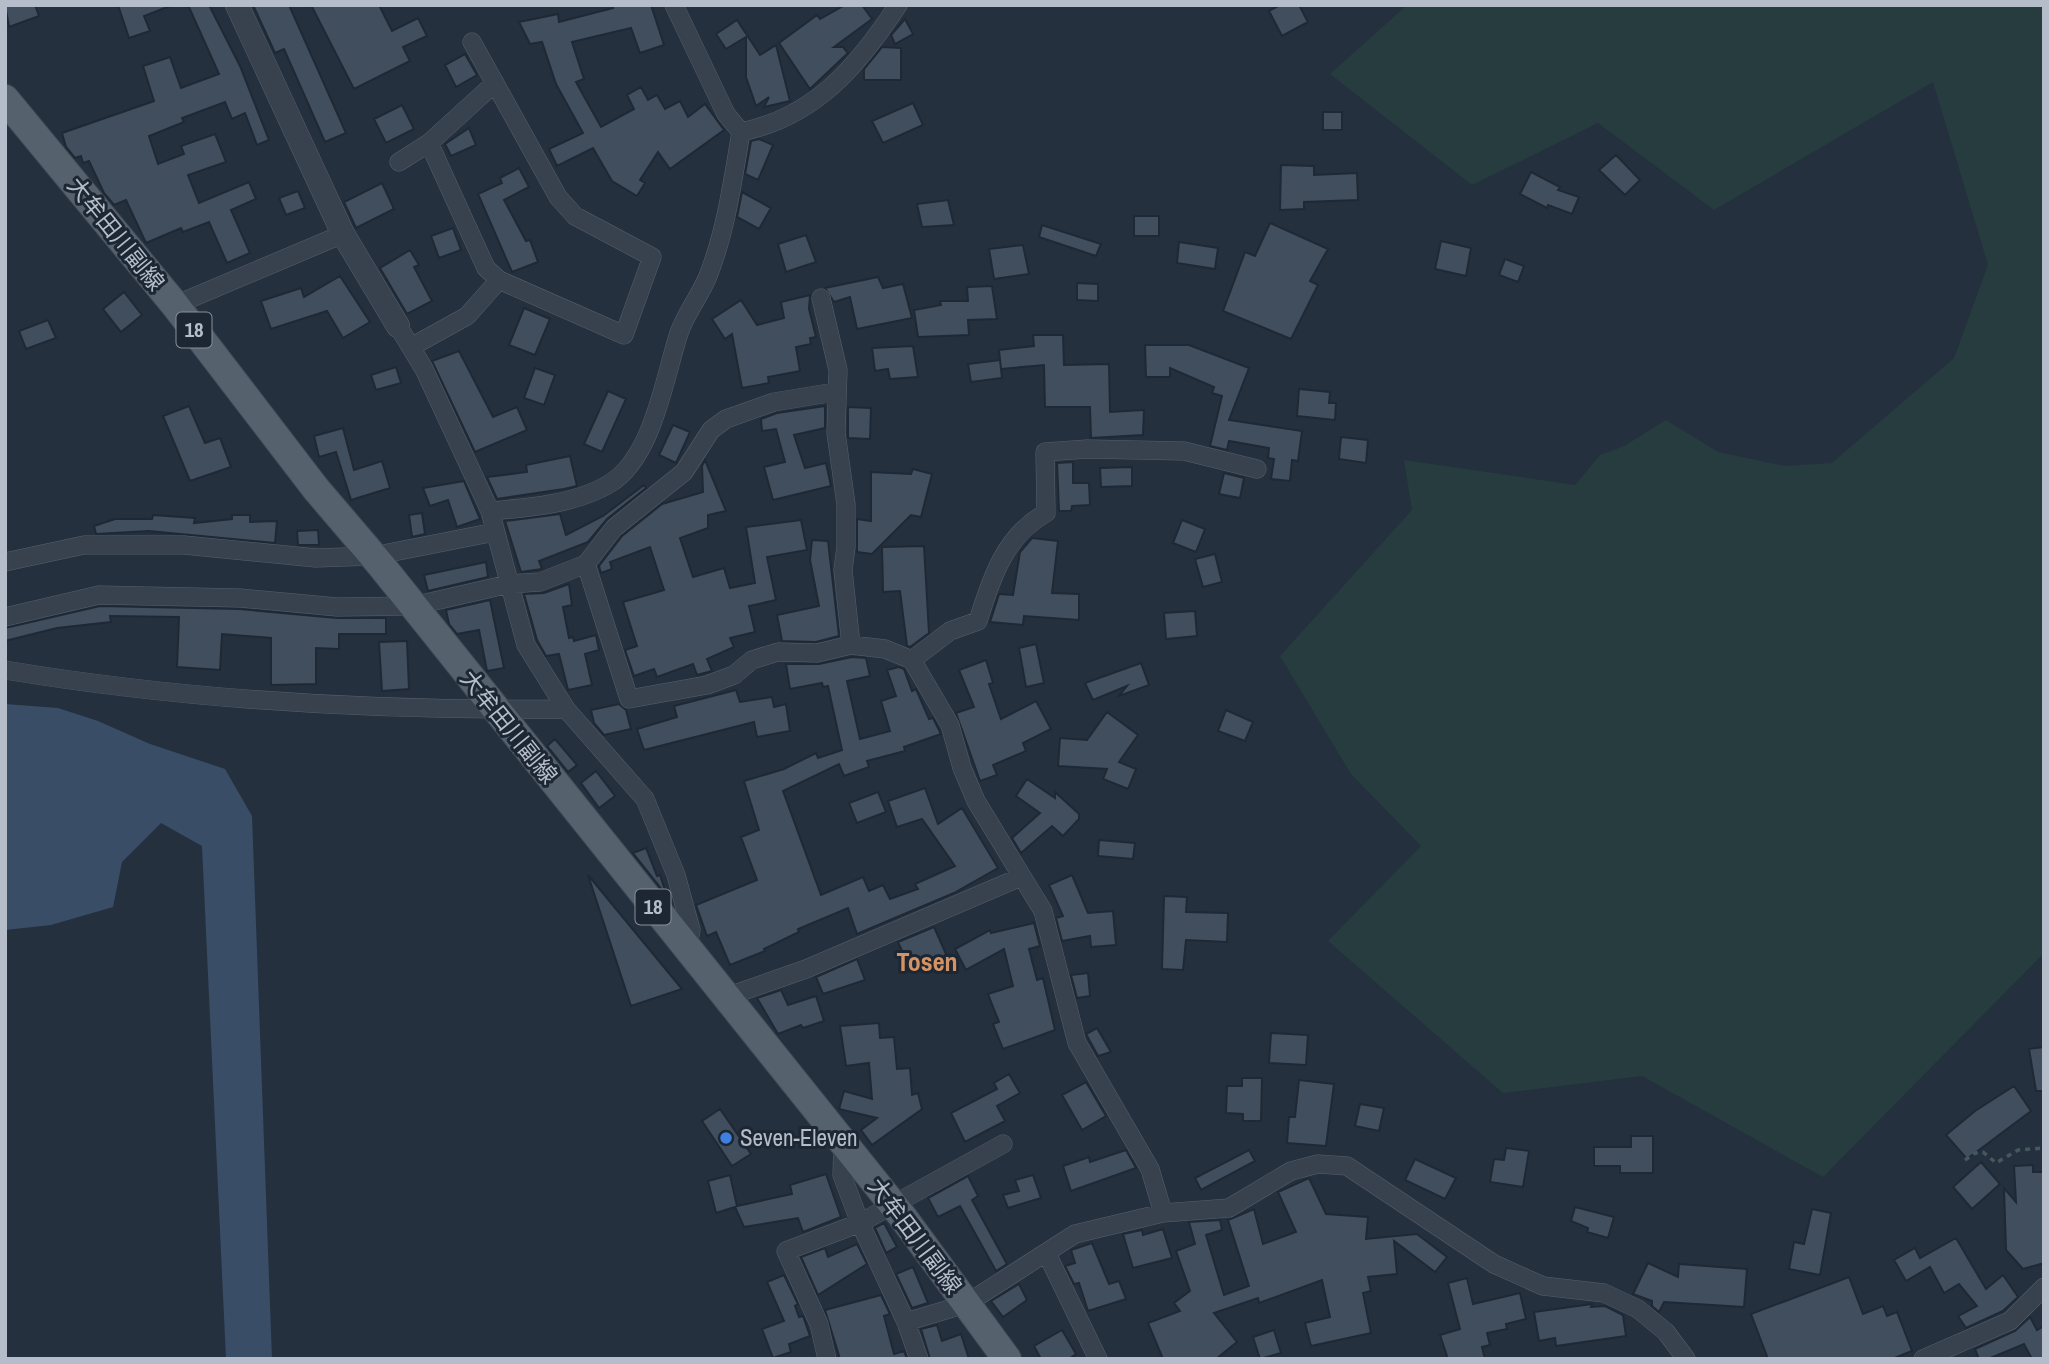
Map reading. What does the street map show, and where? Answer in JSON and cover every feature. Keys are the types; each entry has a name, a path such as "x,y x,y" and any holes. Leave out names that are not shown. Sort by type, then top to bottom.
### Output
{"main road":[{"name":"大牟田川副線","path":"5,99 175,305 316,489 376,560 893,1205 1007,1359"}],"street":[{"path":"237,5 343,234 411,347 441,404 490,511 526,645 566,709 645,799 676,874 691,930 687,950"},
{"path":"490,511 521,509 576,496 609,484 630,465 651,429 681,329 708,276 729,199 741,132 726,114 674,5"},
{"path":"741,132 772,125 829,91 866,54 898,5"},
{"path":"429,143 486,268 499,280 624,335 652,257 575,216 558,197 472,42"},
{"path":"399,162 429,143 495,83"},
{"path":"175,305 343,234"},
{"path":"411,347 467,316 499,280"},
{"path":"821,298 838,370 835,392 836,433 846,504 843,570 851,645"},
{"path":"5,617 99,595 240,598 337,607 409,602 509,584 540,582 586,564 614,528 684,472 711,430 726,419 774,401 835,392"},
{"path":"912,660 950,631 978,621 1008,545 1031,521 1046,513 1045,452 1087,449 1184,452 1257,469"},
{"path":"5,562 84,545 184,545 316,558 376,560 495,532"},
{"path":"586,564 629,699 706,685 734,675 752,660 778,652 817,653 851,645 885,649 912,660 950,725 962,768 976,801 1046,920 1077,1043 1150,1169 1163,1213"},
{"path":"5,670 177,695 281,703 498,712 566,709"},
{"path":"726,997 806,969 1021,877"},
{"path":"843,1143 842,1175 860,1223 906,1322 919,1359"},
{"path":"827,1359 819,1324 786,1251 860,1223 1003,1144"},
{"path":"906,1322 966,1304 1075,1234 1163,1213 1229,1208 1291,1171 1318,1164 1347,1166 1494,1264 1543,1286 1605,1293 1638,1309 1666,1332 1686,1359"},
{"path":"1046,1254 1098,1359"},
{"path":"1923,1359 2010,1321 2044,1287"}],"path":[{"path":"1965,1160 1975,1153 1983,1152 1996,1163 2018,1150 2044,1149"}],"green space":[{"path":"1407,5 2044,5 2044,953 1823,1177 1642,1076 1503,1093 1328,941 1421,846 1351,774 1280,656 1412,510 1404,460 1575,485 1600,455 1624,446 1666,420 1718,452 1785,466 1832,463 1954,358 1988,265 1933,82 1714,210 1598,123 1472,185 1330,74"}],"water":[{"path":"5,704 58,708 98,721 150,744 225,769 252,816 272,1359 226,1359 202,846 161,823 122,862 113,907 51,925 5,930"}],"building":[{"path":"5,5 35,5 39,16 9,27"},
{"path":"118,5 170,6 144,16 150,31 129,38"},
{"path":"188,5 209,5 240,66 269,140 257,145 245,113 232,119 225,102 182,118 184,122 149,136 158,164 184,154 181,146 215,134 226,162 188,175 199,203 249,182 256,199 231,210 250,253 227,263 209,222 183,232 181,228 146,243 126,200 114,205 104,193 89,161 83,163 81,156 75,158 66,147 62,133 154,101 143,66 170,57 181,88 219,74"},
{"path":"253,5 289,5 346,133 325,142 284,49 275,53"},
{"path":"311,5 379,5 392,31 418,18 427,36 403,47 410,61 354,89"},
{"path":"612,5 651,5 664,45 640,53 631,28 572,42 584,79 576,82 601,127 634,109 627,95 641,87 648,100 657,95 665,109 680,101 688,117 705,104 724,130 670,169 658,152 640,180 645,183 637,196 612,181 593,148 557,166 549,149 583,133 556,84 542,42 530,44 519,22 558,14 559,22 613,8"},
{"path":"845,5 862,5 872,19 834,47 843,47 848,53 810,89 779,43 817,15 820,19"},
{"path":"1280,5 1299,5 1308,22 1282,36 1269,11"},
{"path":"905,19 913,34 895,44 891,35"},
{"path":"737,20 760,55 776,45 790,101 764,107 769,97 756,106 746,77 746,37 726,49 716,34"},
{"path":"882,47 901,48 901,80 864,80 864,69"},
{"path":"465,54 477,75 456,87 445,65"},
{"path":"913,103 923,125 883,143 872,121"},
{"path":"402,105 414,129 386,143 374,119"},
{"path":"1323,112 1342,112 1342,130 1323,130"},
{"path":"469,128 476,145 451,156 445,144"},
{"path":"759,139 773,145 758,180 745,174 751,141"},
{"path":"1616,155 1640,180 1625,195 1599,170"},
{"path":"1281,165 1314,166 1314,175 1357,173 1358,200 1304,202 1304,209 1280,210"},
{"path":"519,168 529,187 504,200 526,241 530,240 538,262 512,272 478,194 502,183 500,178"},
{"path":"1531,172 1560,187 1558,190 1579,197 1572,214 1548,205 1547,208 1520,194"},
{"path":"382,183 394,209 356,228 344,202"},
{"path":"298,191 305,208 286,215 279,198"},
{"path":"742,192 771,208 759,229 737,217"},
{"path":"948,200 954,225 922,227 917,204"},
{"path":"1134,216 1159,216 1159,236 1134,236"},
{"path":"1270,223 1328,249 1310,281 1318,285 1291,339 1223,311 1245,252 1255,256"},
{"path":"1042,225 1101,244 1096,256 1039,237"},
{"path":"453,228 461,250 439,258 431,236"},
{"path":"806,235 816,262 786,272 778,244"},
{"path":"1441,241 1471,248 1466,276 1435,269"},
{"path":"1179,242 1218,248 1215,269 1177,263"},
{"path":"1023,245 1029,274 994,279 989,249"},
{"path":"410,250 419,265 414,267 432,301 407,314 380,268"},
{"path":"1505,259 1524,266 1518,282 1499,275"},
{"path":"340,276 370,322 343,338 327,311 271,329 261,301 301,288 304,297"},
{"path":"878,277 883,288 903,284 912,318 857,329 850,297 834,302 825,288"},
{"path":"1077,283 1098,284 1098,301 1077,300"},
{"path":"992,286 997,319 968,320 969,335 918,337 914,310 941,305 940,301 968,301 967,287"},
{"path":"124,292 142,315 121,332 103,309"},
{"path":"810,295 809,309 816,337 810,338 811,344 796,347 800,371 768,377 769,383 742,388 732,334 725,339 712,319 741,300 757,325 784,318 781,302"},
{"path":"524,308 550,319 535,355 509,345"},
{"path":"48,320 56,338 26,349 19,331"},
{"path":"1033,335 1063,335 1064,365 1109,364 1110,412 1144,410 1143,435 1091,438 1090,407 1045,407 1044,365 1001,369 999,350 1034,346"},
{"path":"1145,345 1189,345 1249,368 1229,420 1302,431 1298,461 1292,460 1290,481 1271,479 1274,459 1268,458 1269,448 1229,441 1227,450 1210,446 1222,396 1212,393 1214,387 1170,368 1170,377 1146,377"},
{"path":"913,346 918,377 890,379 888,369 875,371 872,348"},
{"path":"459,351 493,417 517,407 527,430 475,452 432,361"},
{"path":"1000,360 1002,378 971,382 968,364"},
{"path":"396,367 401,383 376,390 371,375"},
{"path":"535,368 555,375 544,405 524,398"},
{"path":"1299,389 1330,392 1329,403 1336,403 1335,420 1297,416"},
{"path":"608,391 626,399 602,452 584,444"},
{"path":"189,406 205,443 220,438 231,467 190,481 163,416"},
{"path":"825,406 825,428 794,435 805,468 826,463 831,486 773,500 764,467 785,462 776,429 762,431 761,419 777,413"},
{"path":"848,407 871,408 870,439 848,438"},
{"path":"673,425 690,432 676,463 659,455"},
{"path":"343,428 354,470 382,461 390,488 351,500 336,452 319,457 314,436"},
{"path":"1341,437 1368,440 1366,463 1339,459"},
{"path":"570,456 577,486 497,499 487,477 527,472 526,465"},
{"path":"705,460 726,511 708,515 708,528 680,538 693,577 724,568 730,588 755,583 746,527 801,520 807,550 767,557 776,600 749,606 755,632 730,638 734,647 707,659 712,671 697,675 693,664 657,677 654,669 634,676 625,650 637,646 623,602 664,590 650,547 610,562 612,569 601,573 599,566 622,536 662,504 703,492 702,466"},
{"path":"1073,462 1073,483 1089,483 1090,505 1072,506 1071,511 1059,511 1057,463"},
{"path":"1132,467 1132,486 1101,487 1100,468"},
{"path":"913,469 932,474 921,517 911,515 872,554 857,552 857,519 871,521 871,472 911,474"},
{"path":"1224,473 1244,478 1240,498 1219,494"},
{"path":"464,481 480,519 457,527 448,500 430,506 423,488"},
{"path":"644,485 646,488 607,519 588,542 539,561 542,569 521,572 505,521 560,514 566,535 603,516"},
{"path":"422,513 425,534 412,537 409,515"},
{"path":"153,515 195,518 194,523 232,519 232,515 250,515 250,522 277,521 275,543 149,531 96,534 94,526 115,519 152,519"},
{"path":"1182,520 1205,529 1196,552 1173,543"},
{"path":"318,530 319,545 298,545 297,531"},
{"path":"1032,538 1058,541 1052,593 1079,594 1079,620 1024,616 1023,625 990,622 999,594 1013,595 1020,552"},
{"path":"812,540 828,541 839,636 816,642 782,641 777,615 819,606 810,560"},
{"path":"924,546 929,633 910,647 907,646 900,591 883,592 882,547"},
{"path":"1215,554 1222,582 1203,587 1195,559"},
{"path":"486,562 488,577 428,591 424,575"},
{"path":"569,584 572,605 563,607 569,638 573,637 574,641 596,635 599,650 585,654 592,685 568,690 559,654 546,656 537,640 524,594 544,593"},
{"path":"490,600 504,668 487,671 479,630 457,634 449,624 446,610"},
{"path":"100,606 239,609 337,618 386,618 386,634 339,634 339,649 316,648 316,684 271,685 271,638 222,634 220,670 177,667 179,617 110,616 111,622 57,628 5,641 5,628"},
{"path":"1195,611 1197,636 1166,639 1164,613"},
{"path":"407,641 409,689 382,691 379,642"},
{"path":"1036,644 1044,683 1026,687 1019,648"},
{"path":"852,657 866,658 870,676 847,681 860,739 890,731 881,701 896,696 887,670 899,667 904,669 912,691 916,689 929,719 933,718 941,734 904,747 905,751 867,761 869,767 844,776 839,764 783,791 821,895 863,877 869,891 883,885 890,899 918,889 915,884 955,866 922,819 897,827 888,801 925,788 938,824 962,808 998,868 954,893 857,934 848,908 798,929 799,932 764,949 765,951 730,965 716,932 707,936 696,905 757,880 741,837 759,830 744,781 784,769 816,753 818,758 842,750 828,686 823,687 822,683 790,689 786,664 819,664"},
{"path":"986,660 993,683 989,684 1001,719 1036,701 1051,729 1023,743 1026,751 993,765 997,775 980,781 956,713 974,707 959,670"},
{"path":"1141,663 1149,685 1119,696 1127,686 1093,700 1085,683"},
{"path":"736,690 740,702 772,697 774,707 786,704 790,731 757,737 754,722 644,750 637,729 677,717 674,706"},
{"path":"619,704 626,710 631,729 604,735 594,723 591,710"},
{"path":"1226,710 1253,722 1245,741 1218,731"},
{"path":"1107,712 1138,735 1119,762 1136,769 1128,789 1103,779 1107,769 1058,766 1060,738 1087,740"},
{"path":"555,739 577,765 568,772 547,746"},
{"path":"596,771 615,796 599,808 581,783"},
{"path":"1027,779 1055,798 1055,792 1079,814 1079,819 1063,836 1052,826 1021,853 1012,838 1040,813 1016,796"},
{"path":"878,792 886,812 857,823 849,803"},
{"path":"1099,840 1135,843 1133,859 1098,856"},
{"path":"646,848 657,876 660,875 667,896 633,853"},
{"path":"588,875 682,989 631,1006"},
{"path":"1072,875 1088,913 1113,911 1116,945 1091,947 1090,936 1062,941 1056,918 1063,916 1049,885"},
{"path":"1164,896 1187,897 1186,912 1228,913 1227,942 1186,940 1183,970 1162,969"},
{"path":"1034,923 1040,946 1029,949 1037,980 1043,978 1055,1030 1003,1049 993,1024 999,1022 988,994 1013,986 1004,949 966,970 955,949 990,930 991,933"},
{"path":"934,927 950,963 935,970 931,960 910,969 898,942"},
{"path":"857,959 865,980 823,994 816,977"},
{"path":"1088,973 1090,996 1077,998 1071,975"},
{"path":"781,990 788,1005 816,996 824,1021 803,1028 801,1025 778,1034 757,998"},
{"path":"879,1023 880,1038 894,1037 897,1069 910,1068 912,1095 918,1093 922,1109 872,1145 861,1130 877,1118 839,1109 844,1091 872,1099 869,1063 846,1066 840,1026"},
{"path":"1097,1028 1111,1052 1098,1056 1086,1034"},
{"path":"1271,1033 1308,1035 1306,1065 1269,1063"},
{"path":"2044,1047 2044,1091 2036,1091 2029,1049"},
{"path":"1009,1074 1020,1093 997,1106 1005,1121 965,1142 951,1113 997,1089 994,1083"},
{"path":"1242,1078 1262,1078 1261,1121 1243,1121 1243,1114 1226,1113 1227,1086 1242,1086"},
{"path":"1299,1080 1334,1084 1326,1146 1287,1143 1289,1117 1295,1117"},
{"path":"1086,1082 1106,1116 1082,1130 1062,1095"},
{"path":"2014,1086 2031,1111 1967,1159 1946,1135 1975,1111"},
{"path":"1360,1104 1384,1108 1379,1131 1355,1126"},
{"name":"Seven-Eleven","path":"720,1109 751,1154 732,1166 702,1121"},
{"path":"1631,1136 1653,1136 1653,1173 1620,1173 1620,1166 1594,1166 1594,1147 1631,1147"},
{"path":"1506,1148 1529,1151 1523,1187 1490,1182 1494,1159 1504,1160"},
{"path":"1126,1150 1136,1168 1071,1191 1063,1166 1089,1157 1090,1162"},
{"path":"1249,1150 1255,1161 1201,1190 1195,1178"},
{"path":"1415,1159 1456,1178 1445,1199 1405,1180"},
{"path":"1981,1162 2000,1184 1972,1209 1953,1187"},
{"path":"2033,1165 2033,1172 2044,1172 2044,1263 2023,1269 2006,1250 2004,1188 2016,1202 2014,1166"},
{"path":"826,1174 841,1217 803,1232 798,1218 744,1227 735,1207 716,1213 708,1181 730,1175 737,1206 792,1194 790,1185"},
{"path":"1033,1175 1041,1198 1008,1208 1003,1195 1019,1191 1015,1180"},
{"path":"968,1176 978,1196 972,1200 1007,1264 996,1271 960,1206 938,1217 928,1198"},
{"path":"1309,1178 1326,1214 1368,1217 1366,1239 1417,1234 1447,1257 1435,1272 1394,1241 1397,1274 1368,1277 1371,1291 1363,1293 1371,1333 1311,1346 1305,1323 1330,1317 1322,1280 1259,1303 1258,1298 1214,1313 1237,1342 1216,1359 1163,1359 1148,1323 1180,1311 1174,1303 1190,1291 1176,1251 1195,1244 1189,1222 1220,1220 1222,1230 1206,1235 1224,1295 1249,1286 1228,1220 1254,1209 1263,1244 1296,1232 1278,1192"},
{"path":"1575,1207 1614,1217 1608,1238 1587,1232 1588,1228 1571,1221"},
{"path":"1812,1209 1831,1213 1820,1275 1789,1269 1794,1242 1804,1244"},
{"path":"884,1223 897,1247 886,1253 875,1228"},
{"path":"1163,1229 1172,1258 1133,1268 1123,1234 1142,1230 1143,1235"},
{"path":"1956,1238 1986,1289 2003,1275 2018,1297 2003,1311 1966,1328 1958,1316 1977,1306 1959,1284 1944,1293 1930,1267 1906,1281 1894,1260 1915,1248 1920,1258"},
{"path":"1092,1243 1109,1284 1119,1281 1126,1299 1088,1311 1079,1283 1074,1284 1065,1266 1075,1263 1071,1250"},
{"path":"857,1244 867,1264 818,1295 801,1257 825,1248 828,1257"},
{"path":"1648,1263 1678,1277 1679,1264 1747,1269 1744,1307 1664,1302 1659,1312 1652,1306 1652,1301 1633,1294"},
{"path":"913,1267 928,1303 912,1308 896,1274"},
{"path":"784,1275 798,1304 795,1306 799,1317 803,1316 810,1336 789,1344 791,1352 773,1358 762,1329 784,1321 767,1282"},
{"path":"1849,1277 1863,1314 1883,1306 1887,1316 1897,1312 1912,1351 1892,1359 1768,1359 1751,1314"},
{"path":"1467,1278 1473,1304 1520,1293 1526,1319 1506,1324 1507,1329 1487,1333 1490,1345 1482,1347 1485,1359 1448,1359 1440,1335 1460,1329 1448,1283"},
{"path":"1019,1284 1027,1300 1003,1317 991,1301"},
{"path":"881,1295 890,1314 884,1316 894,1354 904,1351 907,1359 840,1359 825,1310"},
{"path":"1592,1304 1591,1307 1605,1306 1623,1315 1626,1336 1556,1346 1555,1338 1539,1341 1534,1312"},
{"path":"2030,1317 2037,1330 2044,1326 2044,1359 2032,1359 2024,1344 1988,1359 1979,1359 1975,1349 2015,1331"},
{"path":"937,1325 942,1341 961,1334 969,1359 930,1359 921,1329"},
{"path":"1062,1330 1076,1354 1069,1359 1041,1359 1034,1346"},
{"path":"1274,1330 1281,1353 1260,1359 1253,1337"}],"place":[{"name":"Seven-Eleven","path":"726,1138"}],"district":[{"name":"Tosen","path":"927,962"}]}
